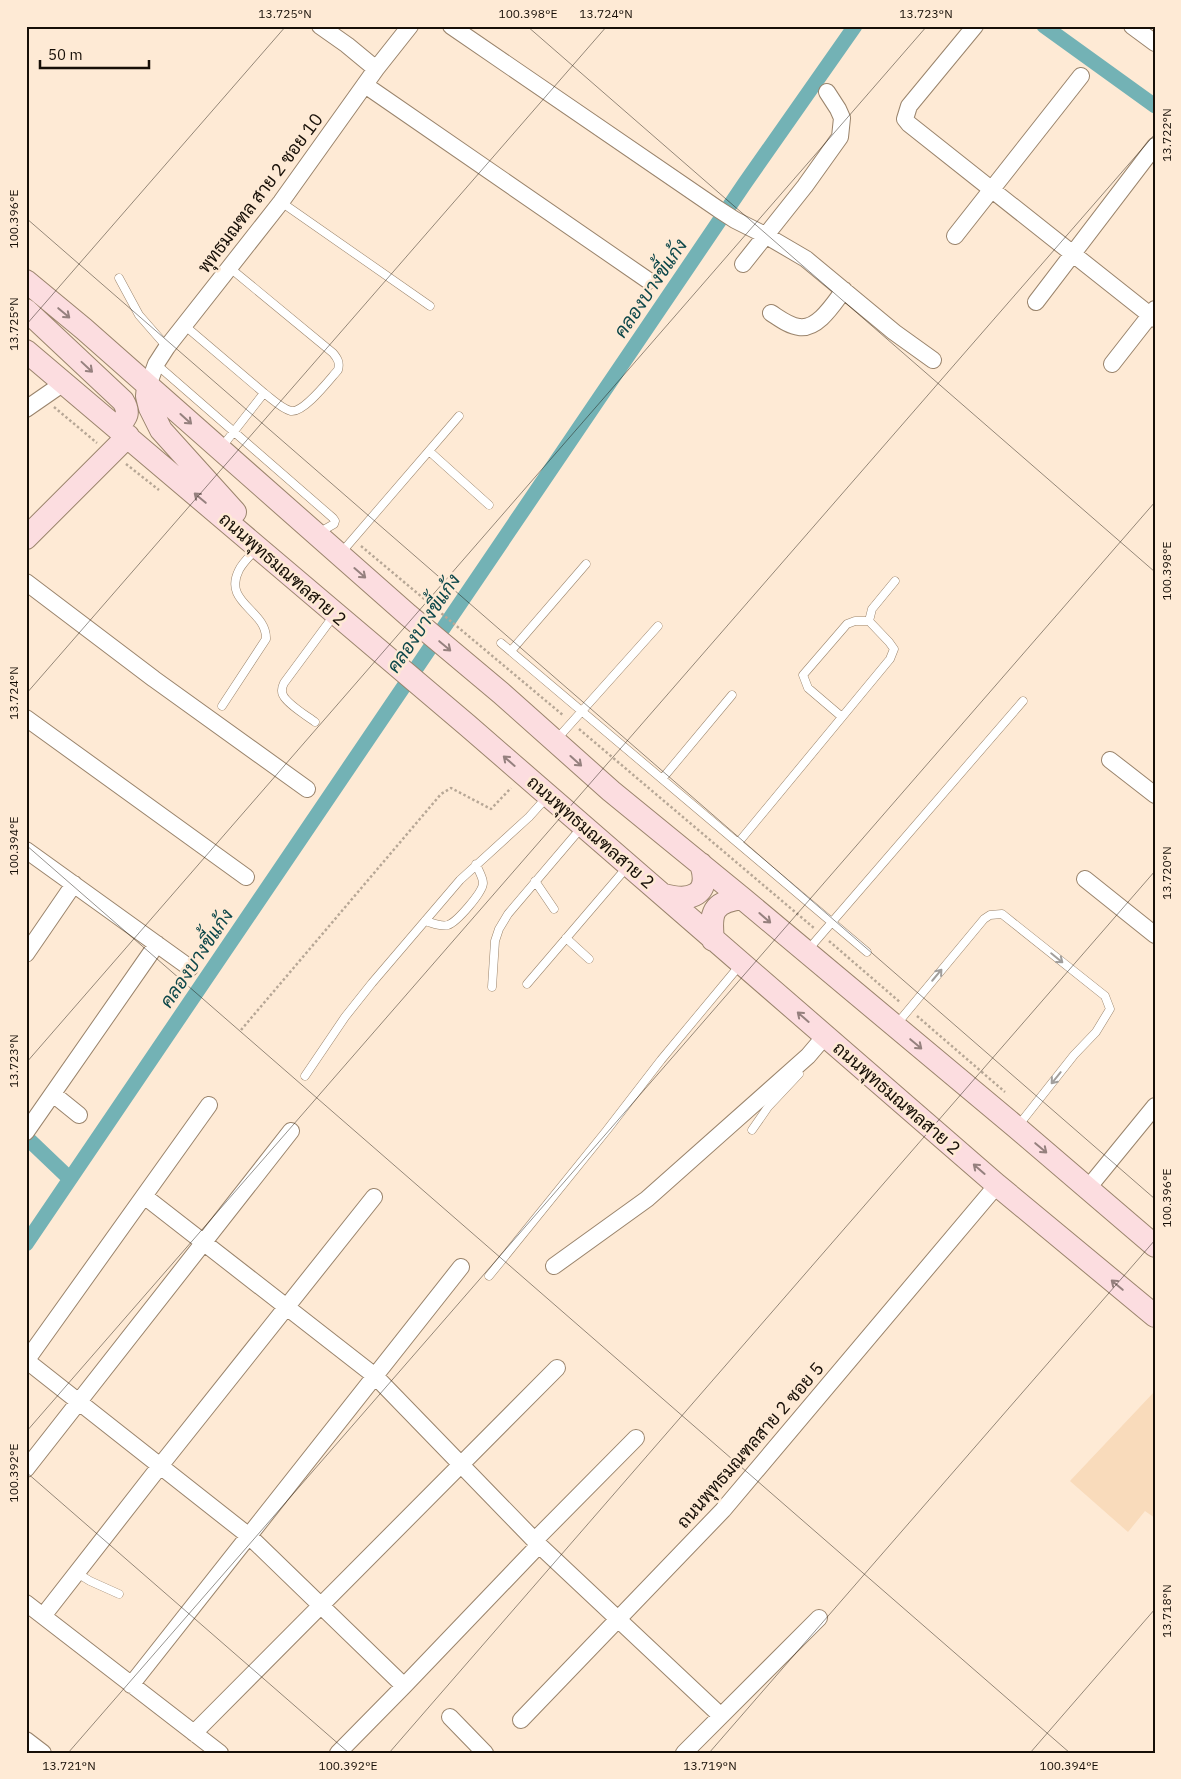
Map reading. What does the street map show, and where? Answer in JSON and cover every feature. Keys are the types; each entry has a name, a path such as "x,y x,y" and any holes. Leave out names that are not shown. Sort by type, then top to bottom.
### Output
{"main road":[{"path":"26,282 148,386 408,615 501,693 611,791 806,953 902,1018 1016,1127 1155,1246"},
{"path":"26,310 124,401 128,408 123,432 26,538"},
{"name":"ถนนพุทธมณฑลสาย 2","path":"26,350 467,725 997,1185 1155,1316"},
{"path":"148,386 147,396 161,430 298,581"},
{"path":"664,895 682,899 696,893 705,882 701,864"},
{"path":"713,940 711,923 714,912 719,906 730,900 742,898"}],"street":[{"path":"320,26 347,45 376,70"},
{"name":"พุทธมณฑล สาย 2 ซอย 10","path":"148,386 156,364 167,348 281,202 410,26"},
{"path":"451,26 718,209 806,258 894,332 933,360"},
{"path":"975,26 909,106 905,118 909,124 992,190 1153,315 1112,364"},
{"path":"1132,26 1155,43"},
{"path":"955,236 1081,76"},
{"path":"366,85 649,281"},
{"path":"743,264 805,186 840,137 842,118 827,92"},
{"path":"1036,302 1155,146"},
{"path":"771,313 798,327 806,327 816,322 828,311 844,290"},
{"path":"26,409 65,382"},
{"path":"26,582 154,679 307,788"},
{"path":"26,718 246,877"},
{"path":"1110,760 1155,795"},
{"path":"26,850 190,968"},
{"path":"1085,878 1155,935"},
{"path":"26,954 74,884"},
{"path":"26,1132 157,944"},
{"path":"554,1266 647,1199 827,1038"},
{"path":"53,1094 79,1115"},
{"path":"209,1105 26,1361 249,1536 404,1686"},
{"path":"1088,1188 1155,1106"},
{"path":"26,1469 292,1131"},
{"name":"ถนนพุทธมณฑลสาย 2 ซอย 5","path":"521,1720 723,1510 997,1185"},
{"path":"144,1196 204,1241 374,1376 537,1543 720,1715"},
{"path":"43,1616 374,1197"},
{"path":"131,1685 461,1267"},
{"path":"194,1733 557,1368"},
{"path":"338,1753 404,1686 636,1438"},
{"path":"26,1603 220,1753"},
{"path":"684,1753 819,1618"},
{"path":"450,1717 485,1753"},
{"path":"26,1740 42,1753"}],"lane":[{"path":"281,202 430,306"},
{"path":"184,325 264,394 286,409 293,411 302,408 330,380 340,365 333,353 230,268"},
{"path":"119,278 139,315 167,348"},
{"path":"156,364 333,518 334,524 316,534"},
{"path":"220,450 264,394"},
{"path":"339,555 459,416"},
{"path":"428,451 489,505"},
{"path":"222,706 266,639 266,633 261,622 239,599 235,586 239,570 258,547"},
{"path":"511,651 586,564"},
{"path":"869,621 872,609 896,581"},
{"path":"315,722 286,700 282,695 281,689 335,613"},
{"path":"738,843 890,659 894,649 869,621 855,621 847,624 803,675 808,688 842,717"},
{"path":"555,742 658,626"},
{"path":"501,643 867,952"},
{"path":"662,779 732,695"},
{"path":"806,953 1023,700"},
{"path":"305,1076 366,989 425,921 476,864 498,846 548,796"},
{"path":"492,987 495,940 499,929 508,914 583,826"},
{"path":"425,921 440,926 447,925 468,908 482,888 483,883 476,864"},
{"path":"527,984 629,865"},
{"path":"535,881 554,909"},
{"path":"902,1018 984,919 1002,914 1105,996 1110,1009 1096,1032 1074,1055 1016,1127"},
{"path":"566,938 589,959"},
{"path":"489,1276 661,1060 741,964"},
{"path":"752,1130 827,1038"},
{"path":"77,1573 119,1594"}],"path":[{"path":"43,398 102,447"},
{"path":"412,589 822,935 902,1018 1006,1093"},
{"path":"241,1030 441,794 451,788 491,809 524,775"}],"shaded area":[{"path":"1155,1391 1155,1518 1145,1511 1128,1532 1070,1481"}],"waterway":[{"name":"คลองบางขี้แก้ง","path":"26,1244 745,183 855,26"},
{"path":"1044,26 1155,106"},
{"path":"26,1137 70,1179"}]}
